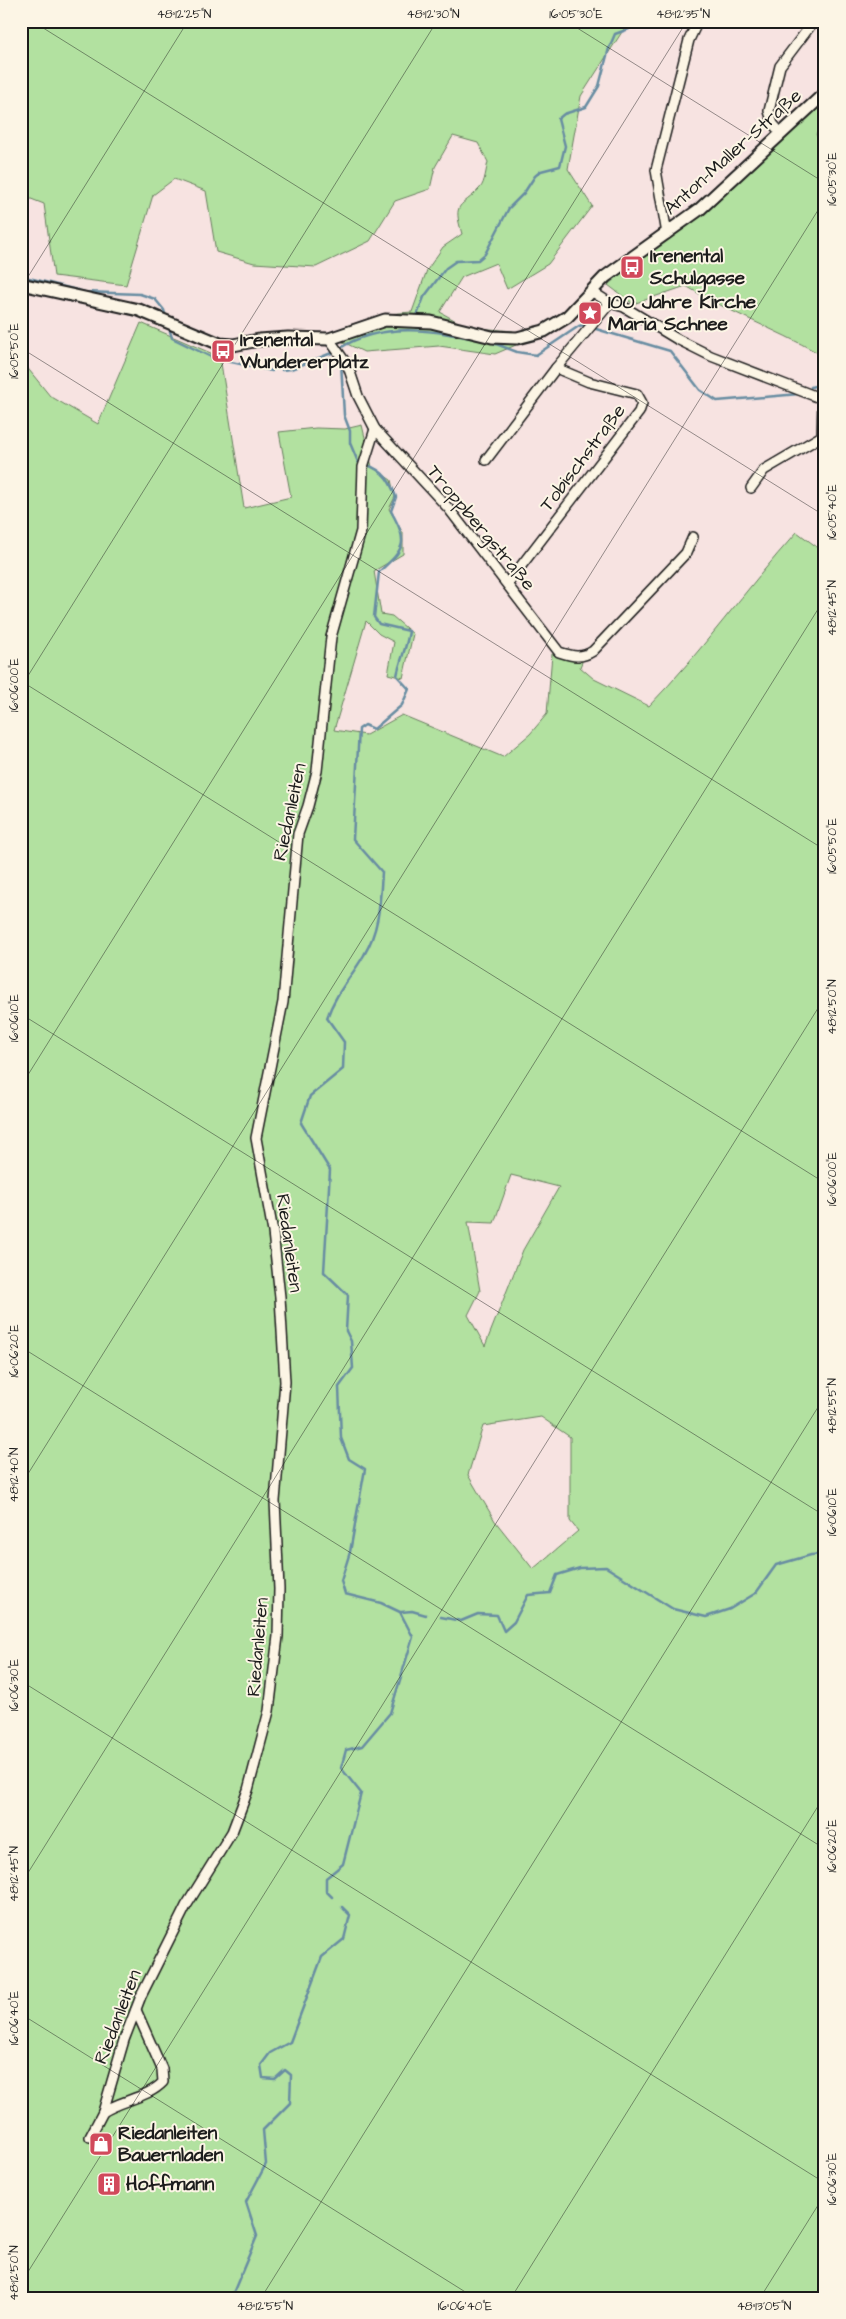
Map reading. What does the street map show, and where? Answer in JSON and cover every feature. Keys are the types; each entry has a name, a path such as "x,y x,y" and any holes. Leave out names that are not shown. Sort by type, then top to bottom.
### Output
{"street":[{"path":"667,234 656,170 689,40 698,21"},
{"path":"781,134 773,124 769,111 780,66 814,21"},
{"name":"Anton-Maller-Straße","path":"332,342 385,320 421,321 492,337 517,338 544,331 567,317 605,277 700,210 825,93"},
{"path":"21,284 138,310 220,344 233,345 259,340 288,338 332,342 344,359 358,396 374,428"},
{"path":"591,291 610,303 624,307 677,339 711,356 824,399 823,438 764,470 751,488"},
{"path":"486,460 556,368 610,303"},
{"name":"Tobischstraße","path":"508,583 640,412 642,404 637,394 589,382 556,368"},
{"name":"Riedanleiten","path":"90,2136 103,2112 124,2040 136,2010 186,1906 232,1832 248,1790 268,1711 278,1636 279,1589 275,1501 285,1382 280,1297 273,1232 256,1138 283,1002 298,834 317,771 331,637 361,531 364,463 374,428"},
{"name":"Troppbergstraße","path":"374,428 449,509 508,583 559,652 578,657 586,656 593,651 686,553 693,538"},
{"path":"103,2112 119,2102 150,2092 163,2082 162,2069 136,2010"}],"green space":[{"path":"21,21 629,21 581,96 568,169 592,206 548,264 507,289 496,263 462,277 440,312 467,327 513,331 516,345 495,354 439,346 364,352 328,335 387,314 412,312 427,270 443,247 462,234 458,210 482,186 488,162 478,143 453,136 435,167 430,189 395,201 370,241 316,267 254,263 216,252 206,191 174,179 153,195 126,285 54,276 44,204 21,195"},
{"path":"825,84 825,124 816,134 825,155 825,392 818,394 818,353 802,344 718,304 686,286 633,304 608,285"},
{"path":"141,323 220,357 244,508 291,497 279,432 316,428 345,429 362,425 372,467 391,480 395,497 389,509 403,533 403,554 374,571 381,614 392,616 413,634 403,678 388,674 394,642 379,634 366,621 334,730 366,735 402,715 503,757 530,734 547,714 552,654 582,662 580,667 594,679 649,706 687,664 797,532 825,553 825,2298 21,2298 21,360 50,396 98,424","holes":["511,1175 559,1187 523,1250 485,1346 468,1315 480,1291 468,1222 494,1223","541,1417 570,1437 570,1521 578,1531 533,1569 495,1521 468,1475 483,1426"]}],"waterway":[{"path":"416,318 424,297 446,268 456,261 478,260 485,254 509,208 524,193 535,176 541,171 560,166 565,146 558,119 564,114 586,107 599,86 609,48 615,34 629,29 634,21"},
{"path":"21,276 85,292 140,294 155,299 164,310 166,318"},
{"path":"491,342 517,352 536,355 579,326 587,324"},
{"path":"169,328 172,338 213,358 272,371"},
{"path":"596,329 670,351 700,390 717,401 799,394"},
{"path":"339,349 356,340 392,331 430,331 486,341"},
{"path":"282,370 291,369 334,352"},
{"path":"332,1897 326,1891 326,1878 343,1864 361,1793 341,1768 346,1750 362,1746 390,1713 413,1637 400,1612 381,1603 345,1594 341,1581 350,1552 365,1469 349,1459 341,1438 339,1387 353,1368 351,1341 346,1331 348,1295 324,1272 330,1170 301,1123 310,1096 343,1069 344,1042 327,1018 339,993 369,945 378,915 382,872 353,839 359,729 365,725 374,729 402,705 409,689 397,676 409,631 379,624 374,617 379,572 394,557 402,545 400,531 391,511 396,497 390,483 382,473 358,462 350,443 350,431 344,415 341,362"},
{"path":"811,387 825,383"},
{"path":"441,1617 461,1621 478,1614 497,1615 504,1631 514,1622 528,1595 550,1593 557,1575 580,1568 606,1567 673,1609 706,1617 730,1609 756,1593 776,1565 811,1555 825,1554"},
{"path":"401,1612 412,1611 426,1615"},
{"path":"231,2298 257,2236 246,2202 266,2164 263,2130 290,2103 291,2075 285,2070 275,2079 263,2078 261,2065 270,2053 290,2042 322,1957 344,1939 350,1915 342,1907"}],"place":[{"name":"Irenental Schulgasse","path":"632,267"},
{"name":"100 Jahre Kirche Maria Schnee","path":"590,313"},
{"name":"Irenental Wundererplatz","path":"223,351"},
{"name":"Riedanleiten Bauernladen","path":"101,2144"},
{"name":"Hoffmann","path":"109,2184"}]}
